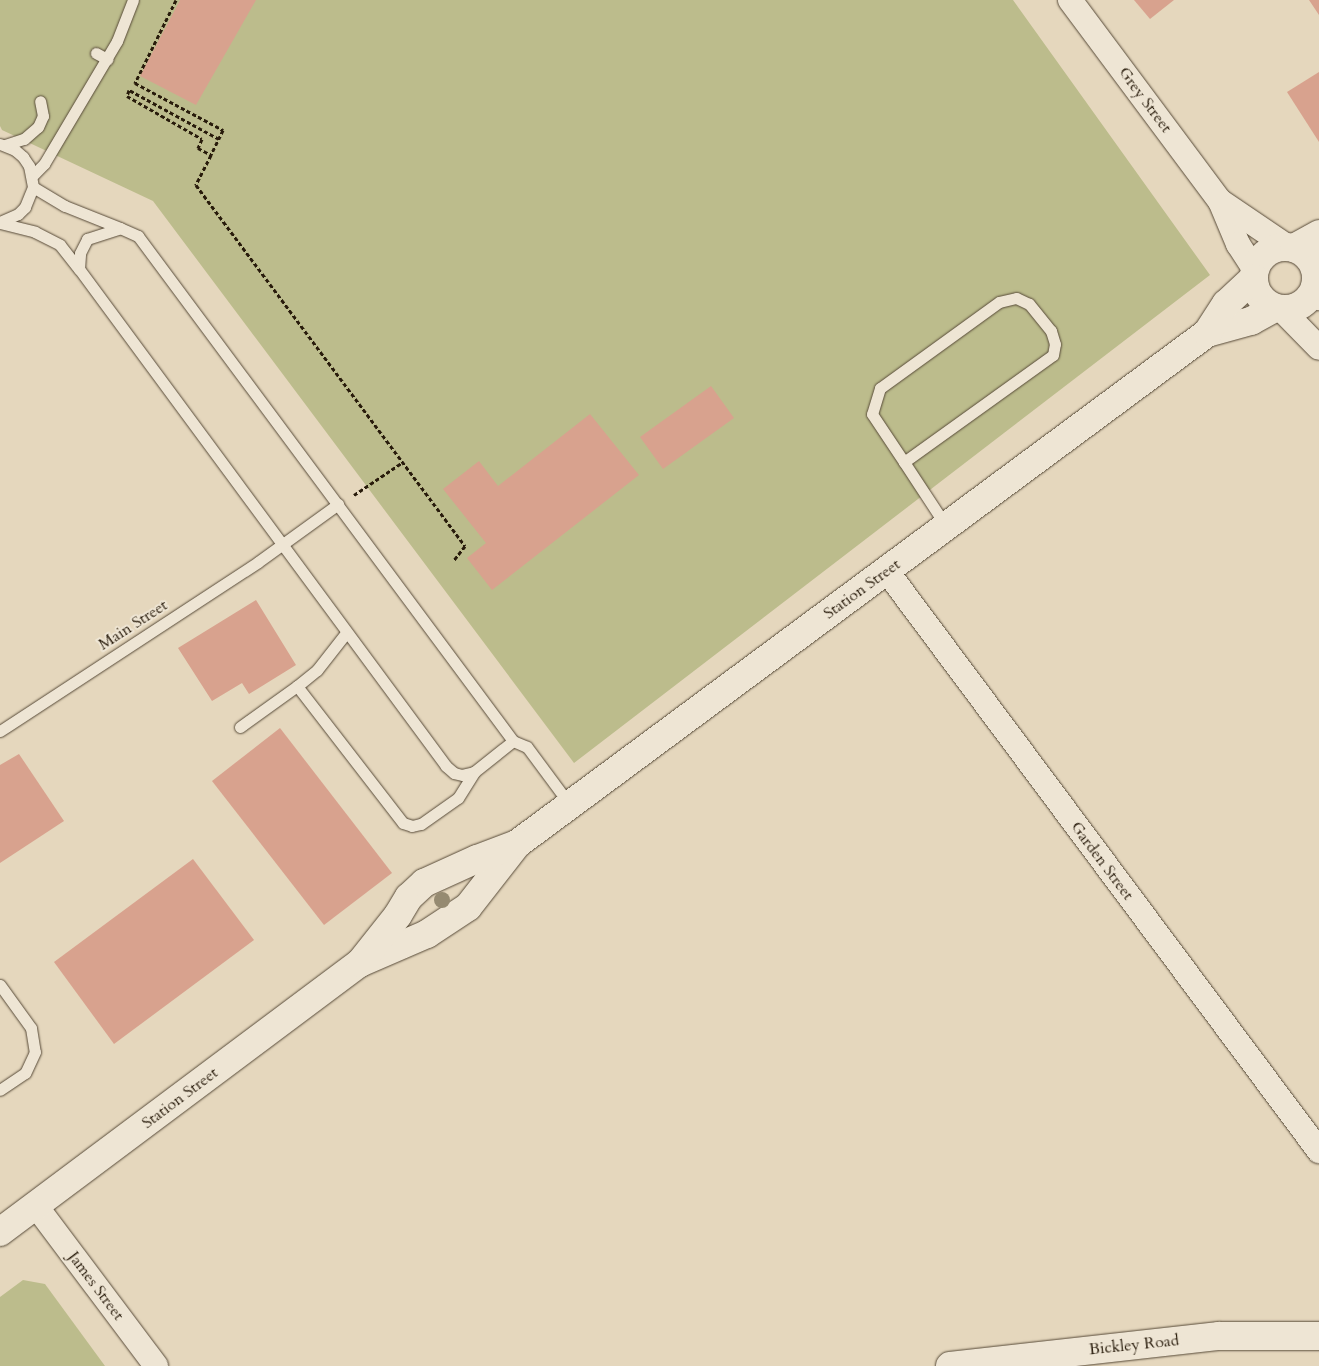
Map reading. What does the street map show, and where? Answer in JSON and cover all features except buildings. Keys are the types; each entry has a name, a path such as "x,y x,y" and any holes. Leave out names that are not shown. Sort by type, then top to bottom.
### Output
{"street":[{"name":"Grey Street","path":"1070,0 1220,201 1238,244 1254,274"},
{"name":"Grey Street","path":"1220,201 1291,247"},
{"path":"1319,234 1291,247 1279,247 1264,255 1254,274 1255,288 1259,296 1278,308 1319,348"},
{"path":"1278,308 1302,305 1317,288 1316,274 1309,258 1291,247"},
{"name":"Station Street","path":"360,963 410,897 424,883 517,844 1206,333 1226,304 1254,274"},
{"name":"Station Street","path":"1206,333 1251,321 1278,308"},
{"name":"Garden Street","path":"886,570 1319,1151"},
{"name":"Station Street","path":"0,1232 360,963 427,934 468,907 517,844"},
{"name":"James Street","path":"36,1206 156,1366"},
{"name":"Bickley Road","path":"950,1366 1219,1336 1319,1336"}],"lane":[{"path":"0,222 18,214 25,207 33,182 117,41 133,0"},
{"path":"96,53 107,59"},
{"path":"3,145 24,139 38,127 43,116 40,101"},
{"path":"3,145 23,157 33,182 65,206 138,236 513,741 527,748 570,805"},
{"path":"0,222 35,232 60,245 446,766 454,773 462,775 474,772"},
{"path":"79,270 80,253 87,239 120,228"},
{"path":"904,462 1053,355 1056,344 1051,331 1029,304 1016,298 999,302 880,388 872,414 946,526"},
{"name":"Main Street","path":"0,731 250,568 338,504"},
{"path":"240,727 317,670 346,633"},
{"path":"297,686 403,823 412,826 421,824 458,798 474,772 513,741"},
{"path":"0,985 31,1028 35,1052 25,1073 0,1090"}],"path":[{"path":"176,0 135,83 223,130 196,185 465,546 454,560"},
{"path":"211,155 198,148 202,139 127,96 129,90 219,139"},
{"path":"338,504 363,491 403,462"}],"green space":[{"path":"0,0 1013,0 1210,275 574,763 153,201 2,130 0,126"},
{"path":"23,1280 45,1284 105,1366 0,1366 0,1297"}]}
